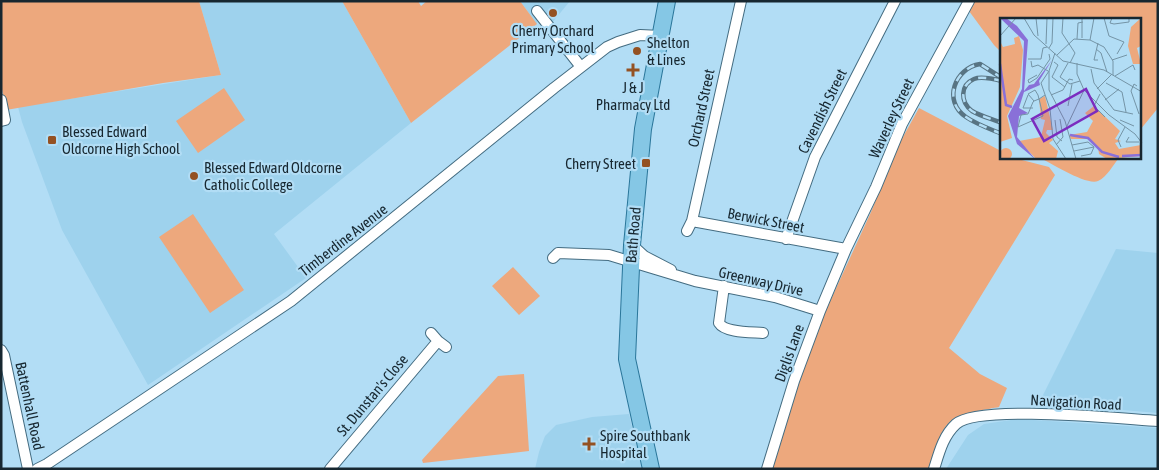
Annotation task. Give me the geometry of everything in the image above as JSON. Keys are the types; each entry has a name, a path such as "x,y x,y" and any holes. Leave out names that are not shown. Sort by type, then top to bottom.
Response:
{"main road":[{"name":"Bath Road","path":"651,469 626,359 631,253 643,129 667,1"}],"street":[{"name":"Orchard Street","path":"692,221 742,1"},
{"name":"Cavendish Street","path":"786,239 815,157 895,1"},
{"name":"Waverley Street","path":"846,250 876,187 902,124 969,1"},
{"path":"536,11 581,67"},
{"name":"Timberdine Avenue","path":"37,469 291,301 608,47 640,36 660,36"},
{"path":"1,100 5,120 1,121"},
{"path":"687,231 692,221"},
{"name":"Berwick Street","path":"692,221 846,250"},
{"name":"Diglis Lane","path":"767,469 794,381 820,311 846,250"},
{"path":"553,258 558,253 607,255 631,253"},
{"name":"Greenway Drive","path":"631,253 644,256 695,281"},
{"name":"Greenway Drive","path":"631,253 695,281 775,297 820,311"},
{"path":"724,286 719,323 721,327 763,333"},
{"name":"St. Dunstan's Close","path":"332,468 442,344 431,333"},
{"name":"Battenhall Road","path":"1,350 4,355 28,469"},
{"name":"Navigation Road","path":"935,466 944,439 957,423 974,416 1074,415 1158,421"}],"shaded area":[{"path":"1,1 199,1 221,75 6,110 1,84"},
{"name":"Blessed Edward Oldcorne Catholic College","path":"199,1 342,1 411,123 274,234 306,278 148,385 62,230 18,107 221,75"},
{"path":"342,1 418,1 421,6 427,1 520,1 537,24 411,123"},
{"name":"Cherry Orchard Primary School","path":"520,1 570,1 552,23 537,4 537,24"},
{"path":"973,1 1158,1 1158,108 1142,128 1142,18 1000,18 1000,51 969,11"},
{"path":"224,88 245,120 198,153 176,121"},
{"path":"919,108 1000,150 1000,159 1018,159 1049,167 1055,175 949,348 980,374 1007,388 999,407 963,415 953,419 948,424 938,442 929,469 772,469 799,383 822,319 871,212 898,146"},
{"path":"1042,159 1118,159 1110,171 1098,181 1093,182 1069,173"},
{"path":"193,214 244,290 210,313 159,237"},
{"path":"1116,249 1158,253 1158,413 1039,403"},
{"path":"513,267 540,296 519,315 492,286"},
{"path":"524,374 529,451 423,463 422,460 498,376"},
{"name":"Spire Southbank Hospital","path":"629,414 642,469 535,469 545,436 556,425 592,417"},
{"path":"1018,419 1158,428 1158,469 946,469 968,435 984,424"}],"railway":[{"path":"1000,77 980,64 971,67 958,78 953,94 955,103 966,117 1000,133"},
{"path":"1000,81 984,78 974,79 966,85 963,94 965,103 972,111 1000,122"}],"place":[{"name":"Cherry Orchard Primary School","path":"553,13"},
{"name":"Shelton & Lines","path":"637,51"},
{"name":"J & J Pharmacy Ltd","path":"633,70"},
{"name":"Blessed Edward Oldcorne High School","path":"52,140"},
{"name":"Cherry Street","path":"646,163"},
{"name":"Blessed Edward Oldcorne Catholic College","path":"194,176"},
{"name":"Spire Southbank Hospital","path":"589,444"}]}
